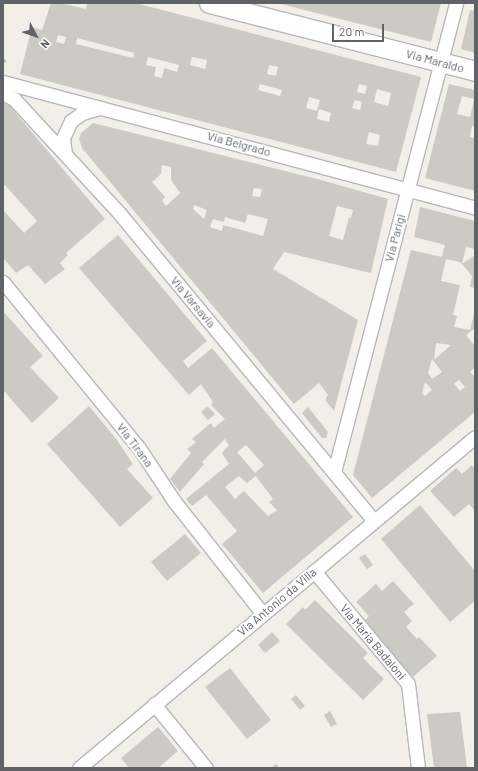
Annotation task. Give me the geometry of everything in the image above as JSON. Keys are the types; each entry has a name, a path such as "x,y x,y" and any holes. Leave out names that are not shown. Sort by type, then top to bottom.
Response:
{"street":[{"name":"Via Maraldo","path":"209,3 256,9 475,71"},
{"name":"Via Parigi","path":"334,472 456,3"},
{"name":"Via Belgrado","path":"3,82 475,208"},
{"name":"Via Varsavia","path":"3,93 14,98 120,214 374,521"},
{"path":"65,153 63,138 71,121 82,112 102,108"},
{"name":"Via Tirana","path":"3,282 139,448 174,501 262,613"},
{"name":"Via Antonio da Villa","path":"79,768 262,613 475,437"},
{"name":"Via Maria Badaloni","path":"314,571 408,684 418,768"},
{"path":"154,704 206,768"}],"building":[{"path":"51,3 60,3 86,9 87,3 135,3 421,77 396,172 20,74 32,27 42,30","holes":["58,35 66,37 64,44 56,42","77,38 134,53 133,58 76,44","148,57 179,65 177,72 164,68 162,78 154,76 156,67 146,65","192,57 207,60 205,69 190,65","269,65 278,67 276,76 267,74","260,84 282,90 280,96 258,90","359,84 367,86 365,94 357,92","377,89 391,93 388,106 374,102","309,97 320,100 317,111 306,108","355,100 362,102 360,110 352,108","319,109 331,113 329,122 317,119","369,132 380,135 378,146 366,144"]},
{"path":"277,3 441,3 431,42"},
{"path":"470,10 475,11 475,53 461,49"},
{"path":"449,84 475,90 475,126 472,126 470,137 475,138 475,191 425,178","holes":["462,96 474,99 470,117 457,114"]},
{"path":"3,98 105,219 66,253 68,255 60,263 65,269 45,284 28,265 16,273 3,258 3,210 24,233 37,221 5,185 3,186"},
{"path":"93,123 321,180 388,199 371,273 284,252 273,269 358,320 334,411 325,400 328,395 319,383 294,404 82,148 79,139 81,133","holes":["162,165 171,167 171,180 180,193 166,206 162,201 165,197 152,182 161,174","254,188 262,189 260,197 252,196","194,205 207,210 204,219 193,209","337,206 353,210 351,218 349,217 343,240 329,236","248,214 268,219 263,236 223,225 222,231 210,227 213,219 224,222 225,217 245,223"]},
{"path":"420,207 475,221 475,249 466,247 462,264 475,255 475,288 470,287 472,276 460,262 446,259 441,281 460,285 453,315 457,316 454,327 470,330 475,310 475,328 466,335 475,346 475,367 470,372 475,377 475,412 372,498 353,475 411,250 442,257 445,245 414,237","holes":["436,343 451,345 434,360","432,359 442,372 432,379 428,373","459,380 465,387 460,391 454,384","425,382 432,390 425,396 422,393"]},
{"path":"118,235 207,341 183,361 188,368 212,348 353,517 263,593 222,544 237,531 206,495 192,506 186,499 229,464 222,453 229,445 225,439 202,462 204,464 180,492 170,479 191,453 187,449 196,442 192,439 211,423 214,428 225,419 211,405 213,402 201,384 189,395 79,268","holes":["246,445 264,465 255,473 237,452","239,476 247,483 256,476 273,499 269,502 277,510 268,516 244,491 235,499 225,487"]},
{"path":"3,311 43,356 30,367 59,398 32,423 3,390"},
{"path":"89,406 117,440 133,464 127,469 153,498 120,527 47,444"},
{"path":"207,406 215,414 208,420 201,412"},
{"path":"308,407 328,432 326,438 322,438 302,413"},
{"path":"472,465 475,469 475,511 469,504 454,517 430,491 456,468 462,474"},
{"path":"420,505 475,571 475,601 450,622 381,539"},
{"path":"185,534 201,553 167,581 151,562"},
{"path":"365,554 373,565 367,569 359,558"},
{"path":"393,581 414,604 404,612 412,621 406,627 417,639 419,637 437,656 413,677 363,622 369,616 356,602 376,584 382,591"},
{"path":"315,600 368,653 363,658 384,679 363,700 286,624 303,607 305,610"},
{"path":"272,632 280,641 265,653 258,645"},
{"path":"230,668 271,720 247,739 205,687"},
{"path":"296,695 305,706 300,710 291,699"},
{"path":"330,711 337,724 331,727 324,715"},
{"path":"460,712 467,768 434,768 427,714"},
{"path":"158,727 178,751 158,768 129,768 121,758"},
{"path":"276,764 280,768 271,768"}]}
